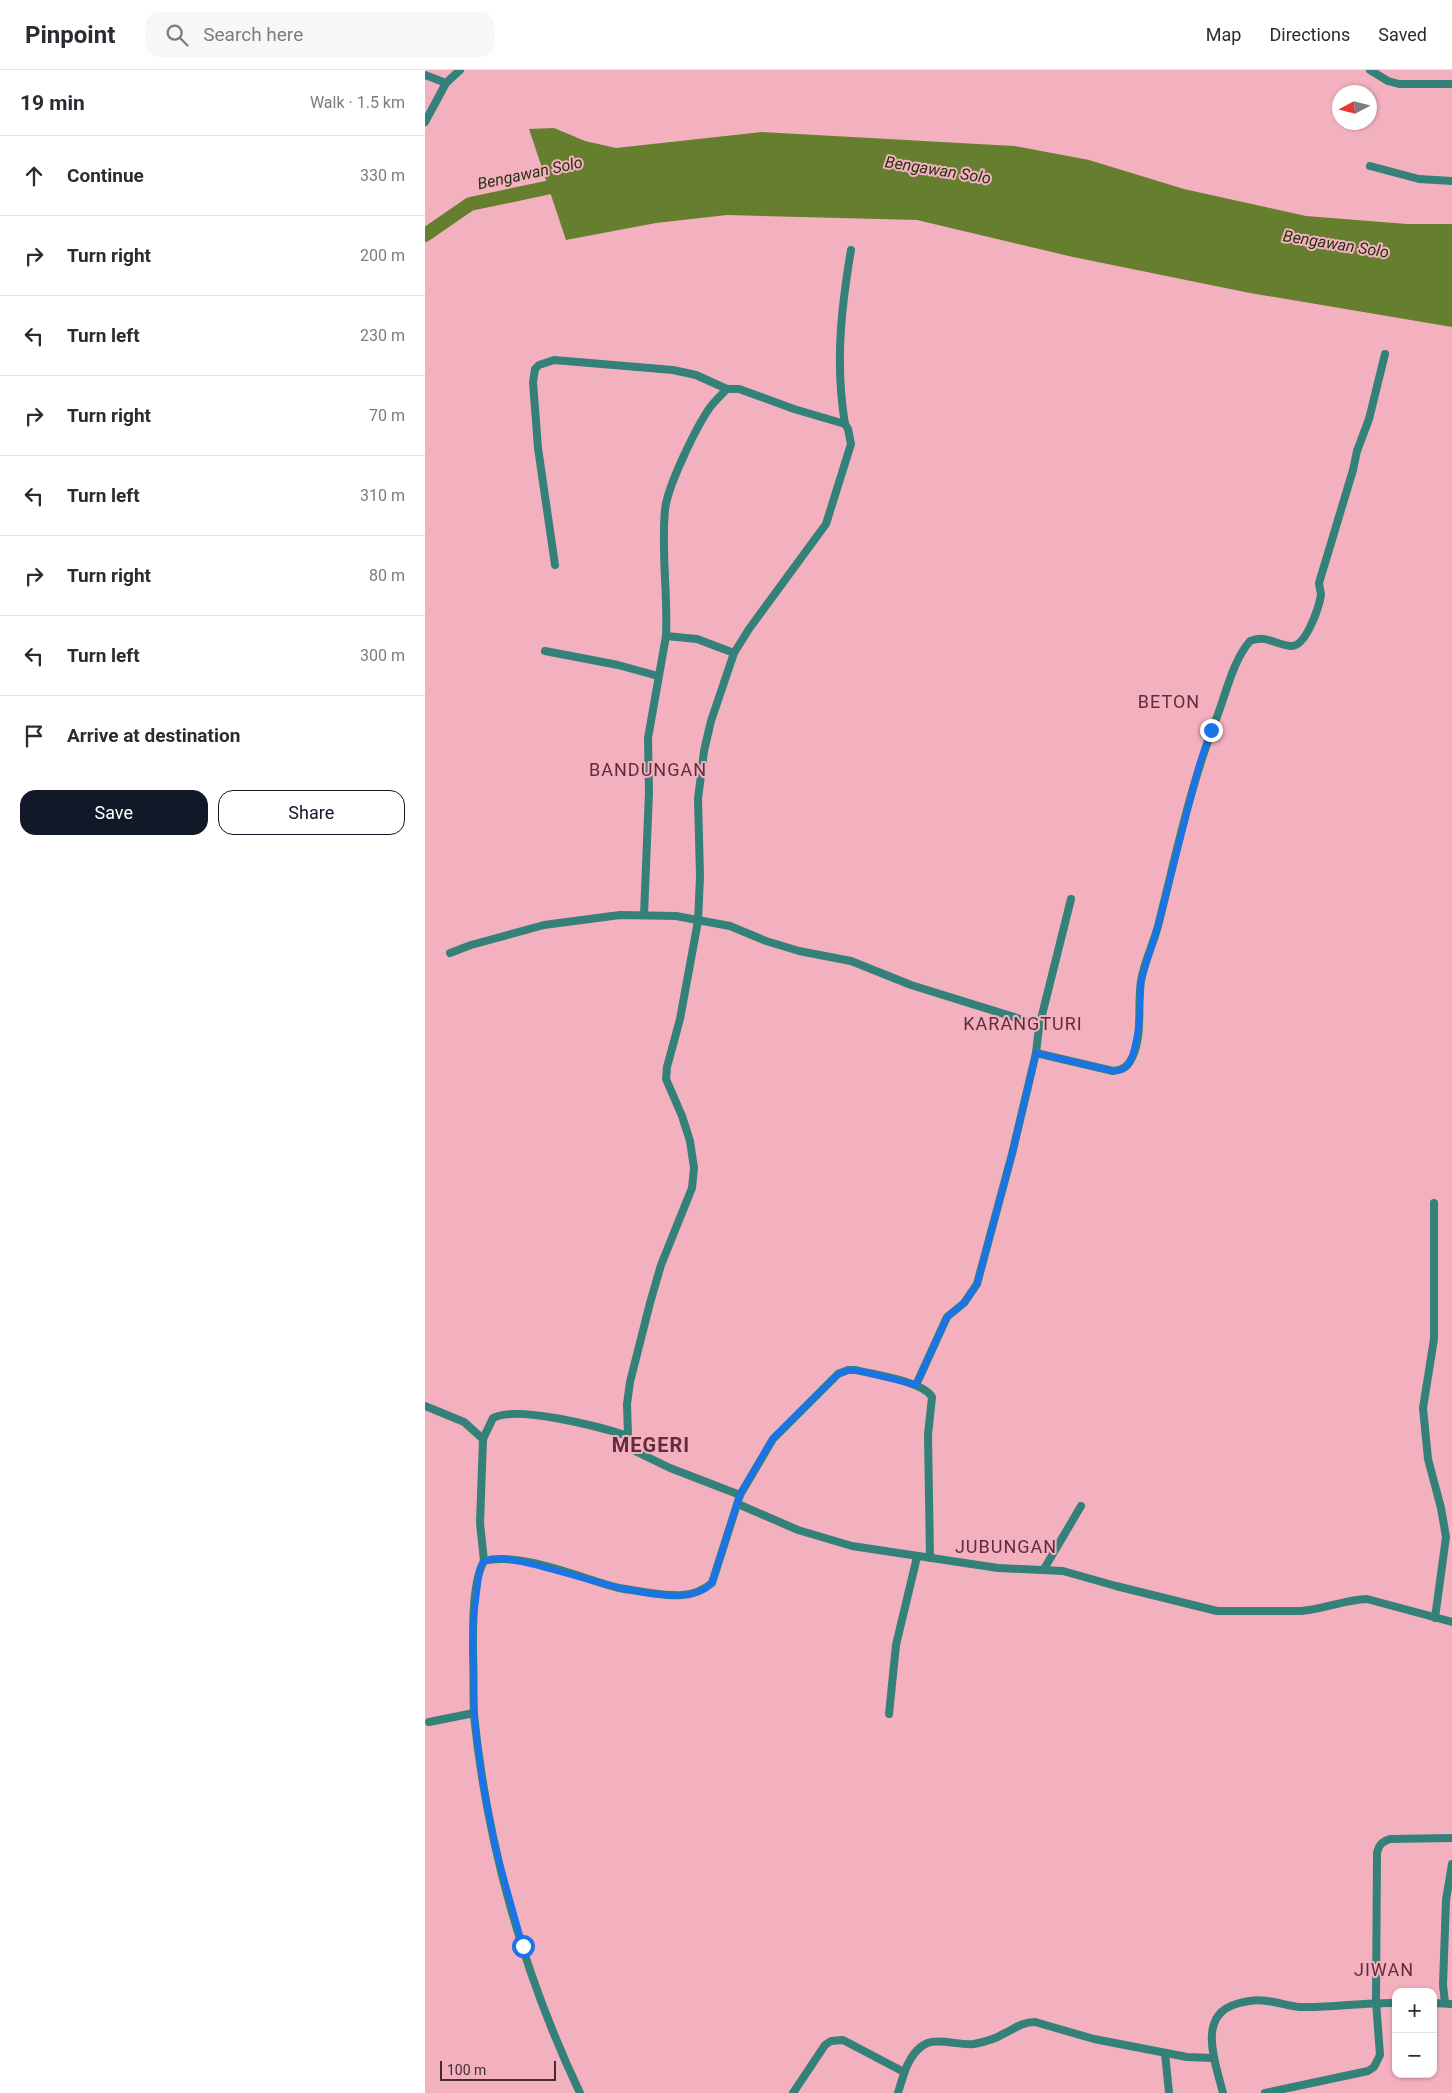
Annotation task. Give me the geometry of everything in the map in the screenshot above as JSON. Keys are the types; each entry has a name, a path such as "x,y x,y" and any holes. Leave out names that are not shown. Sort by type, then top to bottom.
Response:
{"street":[{"path":"425,122 446,84 460,70"},
{"path":"1370,70 1388,81 1399,84 1452,84"},
{"path":"425,75 446,84"},
{"path":"1370,166 1419,179 1452,180"},
{"path":"740,1494 670,1468 635,1451 629,1442 626,1422 629,1389 641,1336 661,1265 692,1188 695,1168 690,1141 682,1116 666,1079 667,1067 680,1019 698,921 700,877 698,800 704,752 711,721 734,653 749,629 826,524 851,444 845,424 839,382 839,341 851,250"},
{"path":"1036,1053 1113,1071 1122,1070 1129,1064 1139,1026 1141,981 1144,968 1158,926 1200,762 1211,730 1231,677 1248,643 1264,638 1290,646 1296,645 1301,642 1311,623 1321,593 1319,582 1357,451 1369,419 1385,354"},
{"path":"555,565 538,448 533,391 533,376 539,365 554,360 673,370 696,375 727,389 739,389 794,409 845,424"},
{"path":"644,915 649,792 648,738 666,636 667,604 664,537 667,496 693,438 711,406 727,389"},
{"path":"666,636 697,639 734,653"},
{"path":"545,650 618,665 658,676"},
{"path":"916,1385 947,1317 964,1303 977,1284 1010,1163 1036,1053 1039,1027 1071,898"},
{"path":"450,952 471,944 545,925 620,916 676,916 730,926 766,941 799,951 851,961 911,985 1029,1022 1039,1027"},
{"path":"1434,1203 1434,1339 1423,1408 1428,1459 1441,1508 1446,1537 1435,1618"},
{"path":"484,1561 508,1559 543,1566 621,1588 672,1596 688,1595 703,1590 712,1583 740,1494 773,1438 838,1374 848,1370 856,1370 916,1385 929,1393 933,1402 928,1434 931,1558"},
{"path":"425,1406 464,1422 483,1439"},
{"path":"580,2093 560,2050 538,1992 507,1892 496,1850 483,1785 474,1713 473,1624 479,1576 484,1561 480,1522 483,1439 493,1418 503,1414 575,1421 628,1436"},
{"path":"737,1504 798,1530 852,1546 997,1568 1063,1571 1217,1611 1315,1610 1340,1602 1367,1599 1452,1622"},
{"path":"1044,1569 1081,1506"},
{"path":"889,1714 896,1645 917,1557"},
{"path":"429,1722 474,1713"},
{"path":"1265,2093 1368,2071 1374,2067 1380,2055 1376,2002 1378,1846 1390,1839 1452,1838"},
{"path":"1448,2004 1443,1985 1446,1900 1452,1864"},
{"path":"1223,2093 1213,2058 1212,2045 1214,2020 1220,2011 1228,2006 1253,2000 1267,2000 1281,2005 1304,2007 1376,2002 1392,2003"},
{"path":"898,2093 904,2072 913,2055 920,2047 929,2042 959,2045 975,2044 1003,2035 1027,2022 1035,2022 1077,2036 1199,2059 1213,2058"},
{"path":"793,2093 825,2045 831,2041 843,2040 904,2072"},
{"path":"1165,2053 1169,2093"}],"water":[{"path":"554,128 585,141 616,148 762,132 1014,146 1089,160 1184,189 1306,216 1407,224 1452,224 1452,327 1250,293 1073,257 917,220 727,215 656,223 566,240 529,129"}],"waterway":[{"name":"Bengawan Solo","path":"425,235 470,204 565,184"}],"district":[{"name":"BETON","path":"1169,701"},
{"name":"BANDUNGAN","path":"648,769"},
{"name":"KARANGTURI","path":"1023,1023"},
{"name":"MEGERI","path":"651,1445"},
{"name":"JUBUNGAN","path":"1006,1546"},
{"name":"JIWAN","path":"1384,1969"}],"route":[{"path":"523,1946 496,1850 483,1785 474,1713 473,1624 480,1568 484,1561 501,1558 543,1566 621,1588 672,1596 688,1595 703,1590 712,1583 740,1494 773,1438 838,1374 848,1370 856,1370 916,1385 947,1317 964,1303 977,1284 1012,1154 1036,1053 1060,1057 1071,1062 1113,1071 1122,1070 1129,1064 1139,1026 1141,981 1144,968 1158,926 1159,915 1171,877 1200,762 1211,730"}]}
